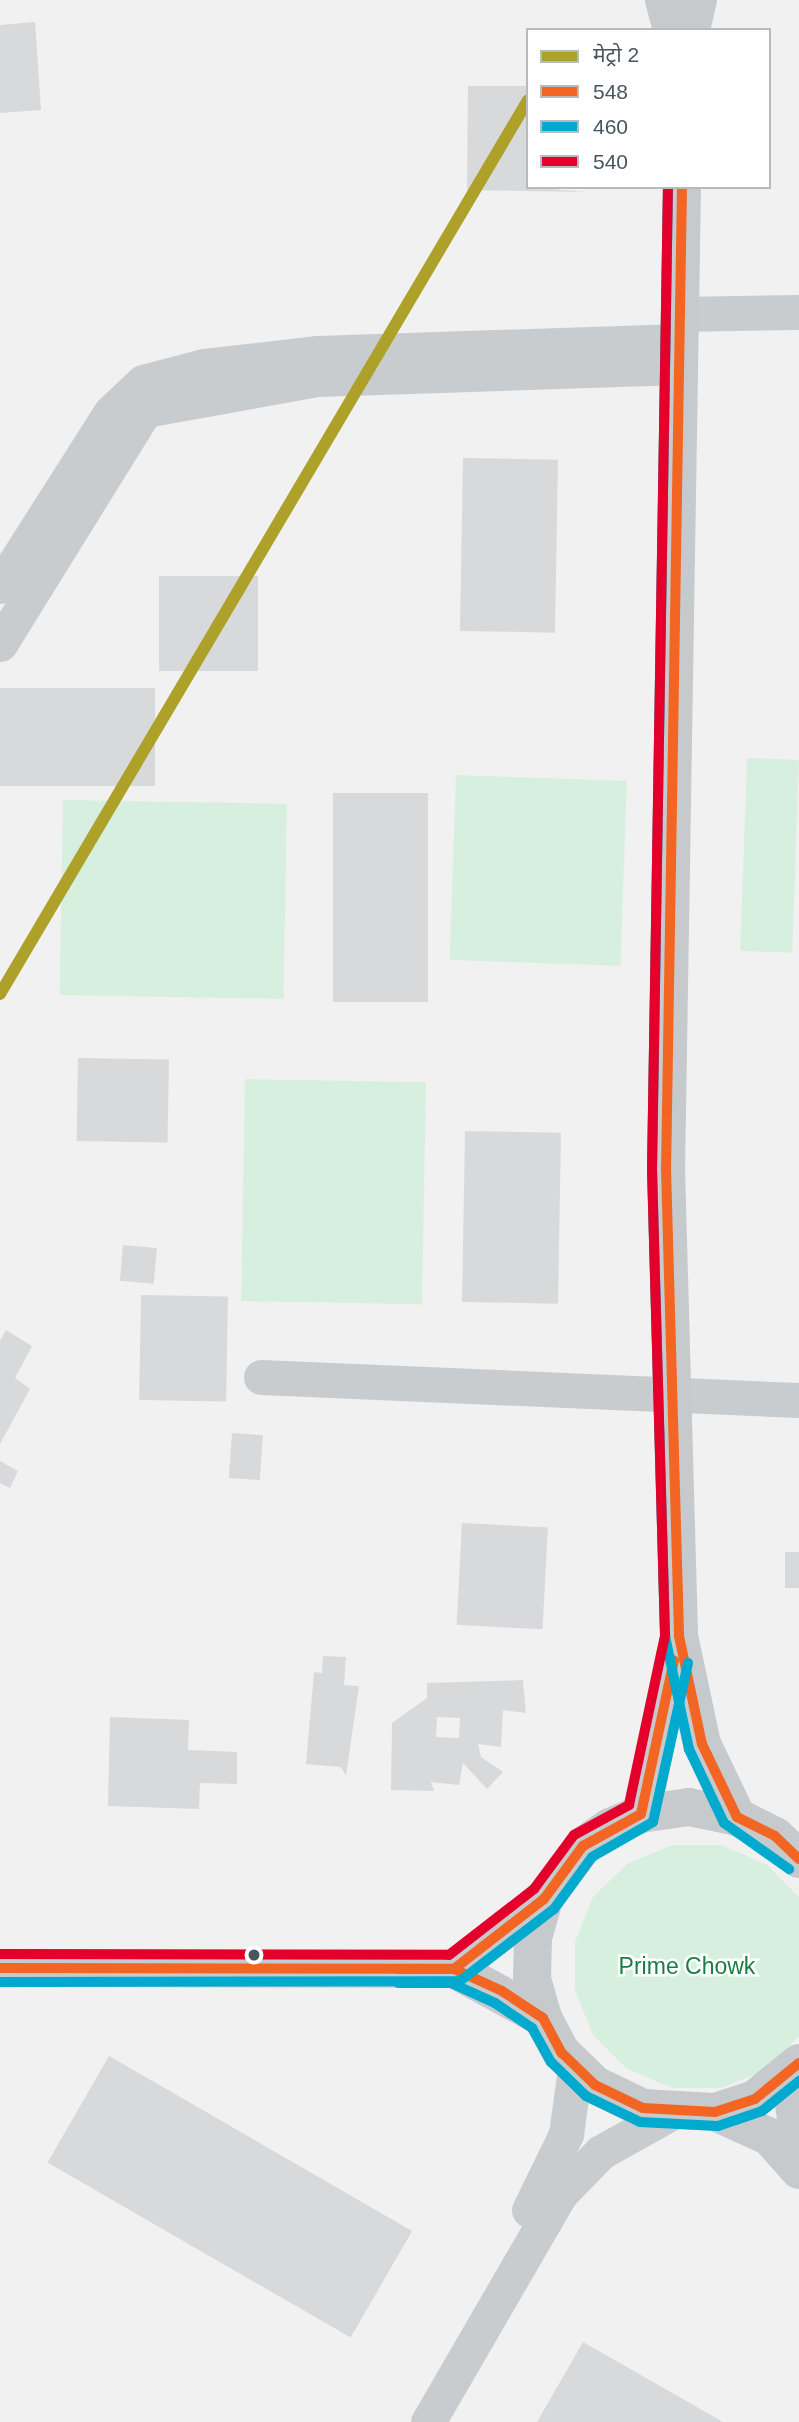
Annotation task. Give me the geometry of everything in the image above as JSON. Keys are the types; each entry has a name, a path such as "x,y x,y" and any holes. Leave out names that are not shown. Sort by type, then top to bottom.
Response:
{"main road":[{"path":"664,0 671,28"},
{"path":"691,28 698,0"},
{"path":"682,189 666,1168 679,1636 702,1744 737,1817"},
{"path":"641,1814 679,1636"},
{"path":"454,1969 544,1899 583,1846 641,1814 689,1807 737,1817 775,1836 799,1859"},
{"path":"544,1899 532,1965 543,2018 575,2068 618,2099 669,2114 715,2112 755,2099 794,2069"},
{"path":"0,1968 454,1969 543,2018"},
{"path":"794,2069 799,2136"},
{"path":"715,2112 770,2137 799,2170"}],"street":[{"path":"0,644 145,410 318,379 679,341 799,312"},
{"path":"0,586 111,412 143,382 204,366 317,353 679,341"},
{"path":"0,532 35,533"},
{"path":"261,1377 674,1399 799,1399"},
{"path":"405,2422 542,2187 566,2134 575,2068"},
{"path":"428,2422 561,2193 601,2152 669,2114"}],"green space":[{"path":"747,758 799,760 792,953 740,951"},
{"path":"456,775 627,781 620,966 450,960"},
{"path":"63,800 287,804 284,999 60,995"},
{"path":"245,1079 426,1082 422,1304 241,1301"},
{"name":"Prime Chowk","path":"673,1845 721,1845 766,1864 799,1897 799,2036 766,2070 721,2088 672,2088 627,2069 593,2035 575,1990 575,1942 593,1897 628,1863"}],"building":[{"path":"35,22 41,110 0,113 0,25"},
{"path":"468,86 526,86 526,189 586,192 467,190"},
{"path":"463,458 558,460 555,633 460,631"},
{"path":"159,576 258,576 258,671 159,671"},
{"path":"0,688 155,688 155,786 0,786"},
{"path":"333,793 428,793 428,1002 333,1002"},
{"path":"78,1058 169,1060 168,1143 77,1141"},
{"path":"465,1131 561,1133 558,1304 462,1302"},
{"path":"123,1245 157,1248 154,1284 120,1281"},
{"path":"141,1295 228,1297 226,1402 139,1400"},
{"path":"6,1330 32,1346 15,1378 30,1389 0,1444 0,1341"},
{"path":"232,1433 263,1435 260,1480 229,1478"},
{"path":"0,1461 18,1471 10,1488 0,1483"},
{"path":"462,1523 548,1528 543,1629 457,1625"},
{"path":"785,1552 799,1552 799,1588 785,1588"},
{"path":"323,1656 346,1657 344,1685 359,1686 346,1776 341,1767 306,1764 314,1672 322,1673"},
{"path":"523,1680 526,1713 503,1710 501,1747 478,1744 481,1757 503,1772 487,1789 463,1763 459,1785 431,1782 434,1791 391,1790 392,1723 427,1698 427,1683","holes":["437,1717 460,1718 459,1738 436,1737"]},
{"path":"110,1717 189,1720 188,1750 237,1752 237,1784 200,1783 199,1809 108,1806"},
{"path":"109,2056 412,2231 351,2338 47,2163"},
{"path":"583,2342 723,2422 537,2422"}],"metro line":[{"name":"2","path":"0,994 526,103"}],"transit line":[{"name":"460","path":"668,189 652,1168 665,1636 689,1749 724,1823 789,1869"},
{"name":"540","path":"0,1954 449,1955 534,1889 574,1835 629,1805 665,1635 652,1168 668,189"},
{"name":"548","path":"682,189 666,1168 679,1636 702,1744 737,1817 775,1836 799,1859"},
{"name":"548","path":"0,1968 454,1969 544,1899 583,1846 641,1814 674,1660"},
{"name":"460","path":"0,1982 460,1981 554,1909 592,1857 653,1822 688,1663"},
{"name":"548","path":"398,1969 454,1969 502,1991 543,2018 562,2053 595,2085 643,2108 715,2112 755,2099 799,2063"},
{"name":"460","path":"398,1983 451,1983 495,2003 532,2028 551,2062 586,2096 640,2122 718,2126 762,2111 799,2081"}]}
